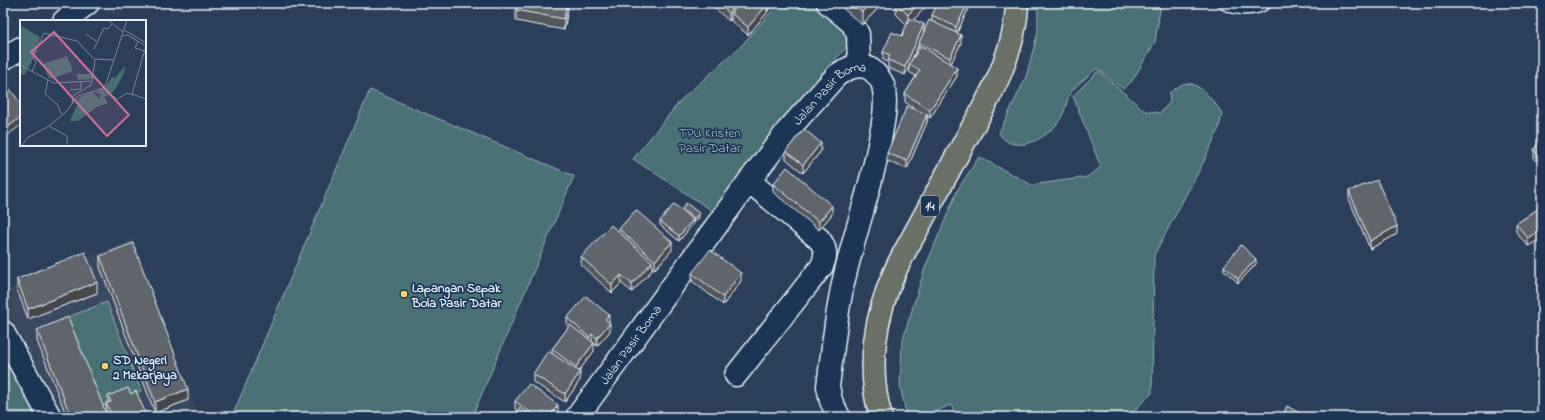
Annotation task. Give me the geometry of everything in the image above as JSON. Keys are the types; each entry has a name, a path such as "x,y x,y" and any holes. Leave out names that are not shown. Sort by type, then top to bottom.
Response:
{"highway":[{"name":"14","path":"881,417 873,376 874,343 882,306 896,269 988,101 1011,46 1017,3"}],"street":[{"path":"65,20 88,3"},
{"path":"828,3 852,23 858,34 859,66"},
{"path":"3,59 20,49"},
{"name":"Jalan Pasir Boma","path":"577,417 749,180 788,130 837,75 846,68 859,66 869,67 878,75 883,85 885,101 884,120 878,154 841,291 828,386 831,402 839,417"},
{"path":"736,375 822,266 826,252 824,245 819,239 749,180"},
{"path":"3,332 50,417"}],"lane":[{"path":"1224,3 1229,6 1254,9 1265,3"}],"shaded area":[{"name":"SD Negeri 2 Mekarjaya","path":"132,240 199,417 55,417 3,316 3,292"}],"green space":[{"name":"TPU Kristen Pasir Datar","path":"779,3 817,3 848,29 848,45 781,124 713,211 633,159 681,100 741,46"},
{"path":"1038,3 1161,3 1155,42 1132,81 1123,89 1097,68 1072,91 1068,97 1061,117 1050,131 1027,143 1011,143 1004,140 999,133 1026,77 1038,32"},
{"path":"1098,71 1145,111 1160,113 1170,102 1169,93 1183,84 1189,83 1200,88 1206,93 1222,113 1219,128 1203,163 1154,255 1152,393 1128,417 956,417 951,405 921,417 907,417 900,386 902,342 925,268 958,189 979,157 1032,185 1087,177 1101,167 1073,96"},
{"name":"Lapangan Sepak Bola Pasir Datar","path":"370,90 574,176 472,417 246,417 234,412"},
{"path":"107,302 141,391 102,406 68,317"},
{"path":"3,352 36,417 3,417"}],"building":[{"path":"517,3 567,3 564,19 516,10"},
{"path":"718,3 737,3 729,13"},
{"path":"740,3 764,3 767,5 748,27 731,13"},
{"path":"764,3 772,3 768,7"},
{"path":"852,3 870,3 862,12"},
{"path":"896,3 919,3 908,15"},
{"path":"938,3 968,3 956,27 932,15"},
{"path":"909,18 924,24 905,67 888,60 890,55 883,52 892,32 902,36"},
{"path":"929,20 961,35 950,58 919,43"},
{"path":"921,46 957,68 930,110 905,94 920,70 909,64"},
{"path":"7,85 20,103 20,118 4,130 3,128 3,88"},
{"path":"907,106 927,114 907,161 887,153"},
{"path":"804,129 821,143 803,165 786,151"},
{"path":"1542,136 1542,160 1534,150"},
{"path":"787,167 832,206 819,222 773,184"},
{"path":"1377,180 1397,226 1370,241 1349,191"},
{"path":"686,203 699,213 694,219 682,209"},
{"path":"674,204 693,220 679,236 660,221"},
{"path":"1542,206 1542,230 1528,238 1516,224"},
{"path":"636,210 672,242 655,261 619,229"},
{"path":"611,225 652,262 632,284 621,275 612,285 581,257"},
{"path":"133,243 188,389 155,402 100,256"},
{"path":"1241,245 1256,259 1238,279 1224,266"},
{"path":"710,250 741,273 723,297 692,273"},
{"path":"85,252 97,282 28,309 17,279"},
{"path":"586,296 609,315 605,319 610,323 597,338 592,334 589,337 567,318"},
{"path":"68,317 107,416 105,417 71,417 37,330"},
{"path":"570,325 594,343 576,367 552,349"},
{"path":"548,351 580,372 565,394 533,374"},
{"path":"529,384 558,405 549,417 537,417 515,401"},
{"path":"128,388 131,394 136,391 147,417 112,417 106,403 111,402 108,396"},
{"path":"1287,406 1306,417 1282,417"},
{"path":"520,408 533,417 514,417"}],"place":[{"name":"Lapangan Sepak Bola Pasir Datar","path":"404,294"},
{"name":"SD Negeri 2 Mekarjaya","path":"105,366"}]}
